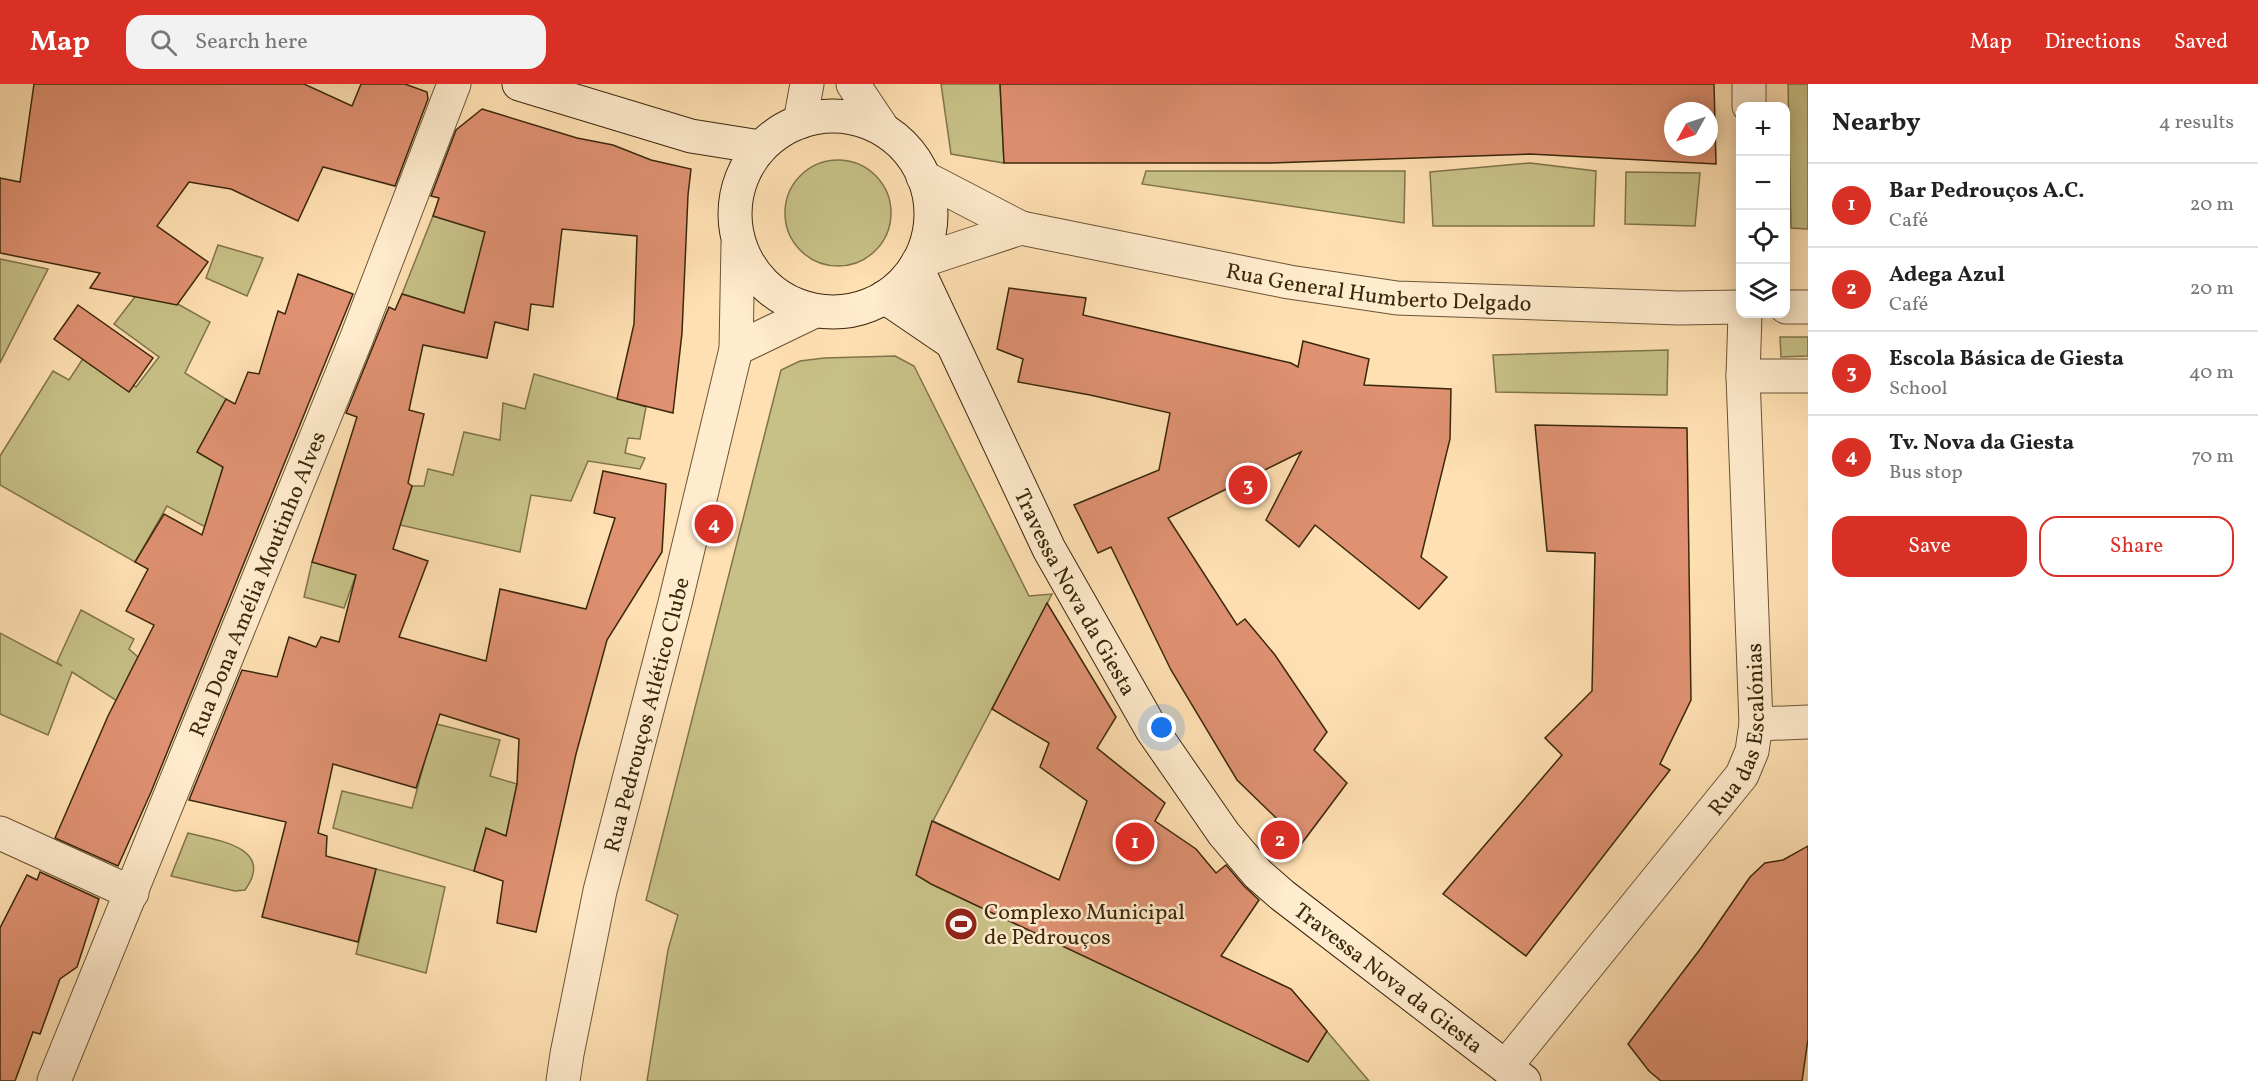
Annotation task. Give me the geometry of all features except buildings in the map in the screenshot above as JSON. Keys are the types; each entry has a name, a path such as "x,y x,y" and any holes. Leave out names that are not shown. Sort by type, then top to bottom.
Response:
{"street":[{"name":"Rua Dona Amélia Moutinho Alves","path":"54,1081 357,337 454,84"},
{"path":"519,84 691,136 760,147"},
{"path":"800,122 807,84"},
{"path":"853,84 884,129 909,152 923,177 931,215 927,240 917,264 904,282 885,297 863,307 839,312 815,311 792,303 771,291 754,273 738,243 734,209 741,176 760,147 786,126 818,116 852,117 884,129"},
{"path":"1749,84 1749,102"},
{"path":"691,136 741,176"},
{"name":"Rua General Humberto Delgado","path":"923,177 1021,228 1289,282 1396,298 1679,308 1736,307"},
{"name":"Rua General Humberto Delgado","path":"917,264 1021,228"},
{"name":"Rua Pedrouços Atlético Clube","path":"563,1081 600,891 675,603 736,349 738,243"},
{"name":"Travessa Nova da Giesta","path":"917,264 1049,549 1152,730 1224,834 1258,874 1282,895 1515,1074"},
{"path":"885,297 952,343"},
{"path":"1790,307 1808,307"},
{"path":"736,349 815,311"},
{"name":"Rua das Escalónias","path":"1515,1074 1742,775 1752,751 1756,724 1743,376 1745,318"},
{"path":"1743,376 1808,376"},
{"path":"1756,724 1808,722"},
{"path":"0,833 132,893"}],"shaded area":[{"path":"941,84 1000,84 1004,163 951,154"},
{"path":"1788,84 1808,84 1808,229 1791,228"},
{"path":"838,160 858,164 876,175 887,193 891,213 887,233 876,251 858,262 838,266 818,262 800,251 789,233 785,213 789,193 800,175 818,164"},
{"path":"1530,163 1596,171 1594,226 1433,226 1430,172"},
{"path":"1146,171 1405,171 1404,223 1142,184"},
{"path":"1626,172 1700,173 1695,226 1625,224"},
{"path":"433,216 482,231 509,230 474,273 464,313 402,294"},
{"path":"218,245 263,258 247,296 206,278"},
{"path":"0,259 48,269 0,363"},
{"path":"144,285 210,322 185,373 226,399 197,452 223,467 207,528 167,506 135,562 0,485 0,456 53,371 69,380 86,354 136,387 159,357 114,324"},
{"path":"1780,337 1808,337 1808,356 1781,357"},
{"path":"1668,350 1667,395 1496,392 1493,355"},
{"path":"895,356 914,366 1029,596 1052,594 933,821 1291,989 1369,1081 647,1081 668,950 678,915 646,900 781,370 800,361 824,358"},
{"path":"534,374 646,407 640,439 628,438 625,453 645,458 640,469 588,461 571,501 531,495 520,552 400,525 412,486 424,486 428,469 453,475 464,432 500,440 503,403 525,409"},
{"path":"312,562 356,575 344,608 304,597"},
{"path":"81,610 134,639 129,649 139,658 117,701 72,672 48,735 0,714 0,633 62,666 57,662"},
{"path":"417,719 500,740 490,776 517,784 506,836 486,828 474,871 333,828 342,791 412,808 424,764"},
{"path":"188,833 227,843 248,855 253,864 253,875 245,890 235,891 171,876"},
{"path":"376,869 445,887 426,973 356,954"}],"place":[{"name":"Escola Básica de Giesta","path":"1248,485"},
{"name":"Tv. Nova da Giesta","path":"714,524"},
{"name":"Adega Azul","path":"1280,840"},
{"name":"Bar Pedrouços A.C.","path":"1135,842"},
{"name":"Complexo Municipal de Pedrouços","path":"961,924"}]}
